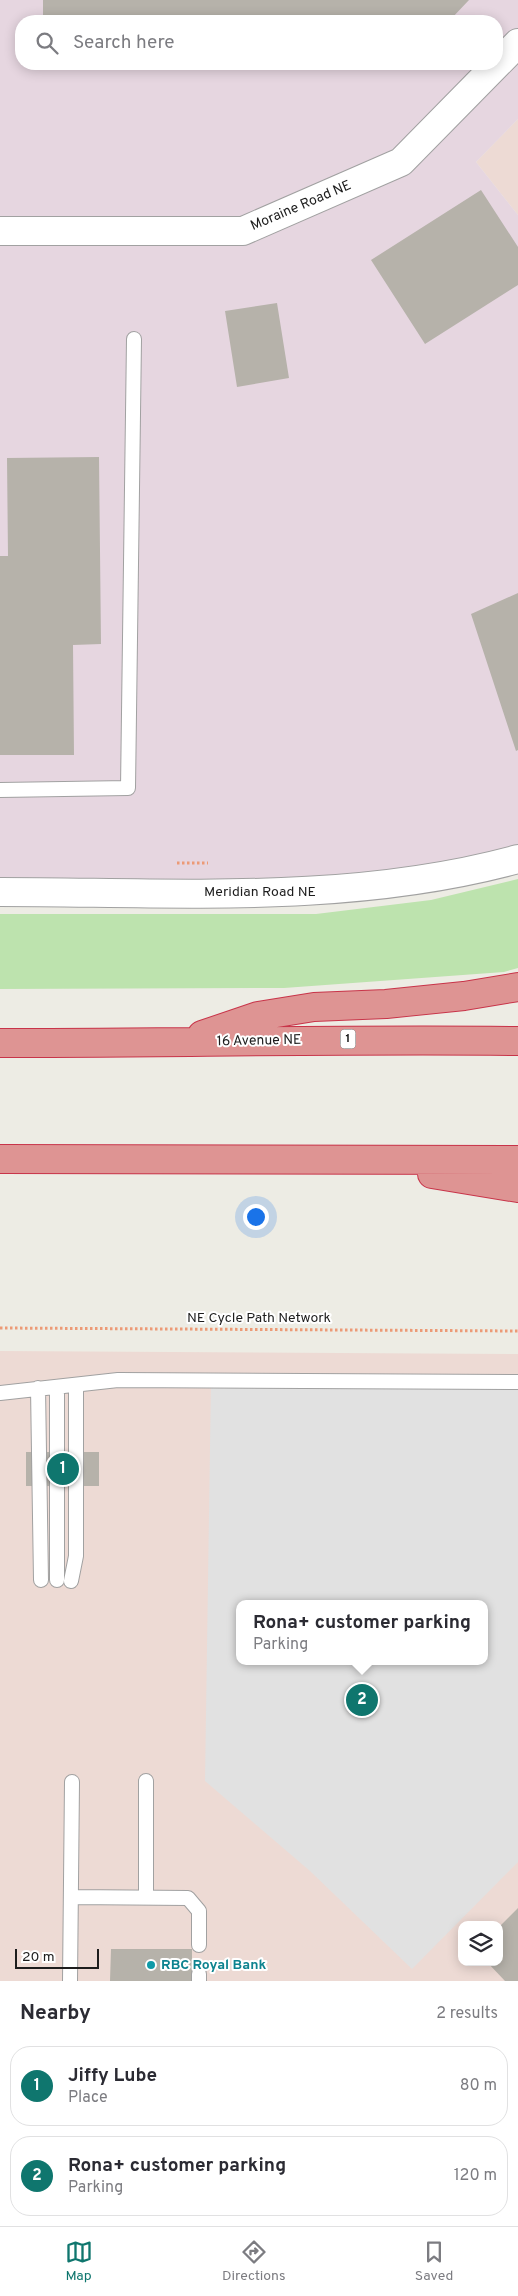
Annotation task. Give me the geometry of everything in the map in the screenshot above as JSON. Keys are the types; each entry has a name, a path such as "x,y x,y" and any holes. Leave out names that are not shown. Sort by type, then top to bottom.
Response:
{"highway":[{"path":"177,1043 258,1016 314,1007 386,1004 464,996 518,987"},
{"name":"16 Avenue NE","path":"0,1043 177,1043 339,1039 518,1041"},
{"path":"0,1160 518,1160"},
{"path":"214,1160 410,1172 518,1188"}],"street":[{"name":"Moraine Road NE","path":"503,58 518,43"},
{"name":"Moraine Road NE","path":"0,231 242,231 401,162 491,70"},
{"name":"Meridian Road NE","path":"0,892 316,892 400,883 518,859"}],"lane":[{"path":"0,790 128,788 134,339"},
{"path":"0,1393 118,1380 518,1382"},
{"path":"57,1387 64,1581 76,1556 76,1385"},
{"path":"38,1388 41,1580"},
{"path":"146,1781 146,1897"},
{"path":"70,1981 72,1782"},
{"path":"71,1897 188,1898 199,1911 199,1946"}],"path":[{"path":"174,863 213,863"},
{"name":"NE Cycle Path Network","path":"0,1328 518,1331"}],"shaded area":[{"path":"0,0 518,0 518,119 476,162 518,215 518,859 400,883 0,891"},
{"path":"518,119 518,215 476,162"},
{"path":"0,1351 518,1354 518,1981 0,1981"},
{"path":"211,1381 518,1382 518,1862 412,1969 310,1871 205,1781"}],"green space":[{"path":"518,879 518,968 504,972 284,988 0,989 0,914 316,914 431,900"}],"building":[{"path":"43,0 469,0 455,15 43,15"},
{"path":"481,190 518,247 518,285 425,344 371,260"},
{"path":"277,303 289,378 237,387 225,311"},
{"path":"99,457 101,644 73,645 74,755 0,755 0,556 8,556 7,458"},
{"path":"518,593 518,750 516,751 471,614"},
{"path":"26,1452 99,1452 99,1486 26,1486"},
{"path":"518,1908 518,1981 505,1981 491,1966 503,1966 503,1923"},
{"name":"RBC Royal Bank","path":"111,1949 192,1949 192,1981 110,1981"}],"place":[{"name":"Jiffy Lube","path":"63,1469"},
{"name":"Rona+ customer parking","path":"362,1700"},
{"name":"RBC Royal Bank","path":"151,1965"}]}
